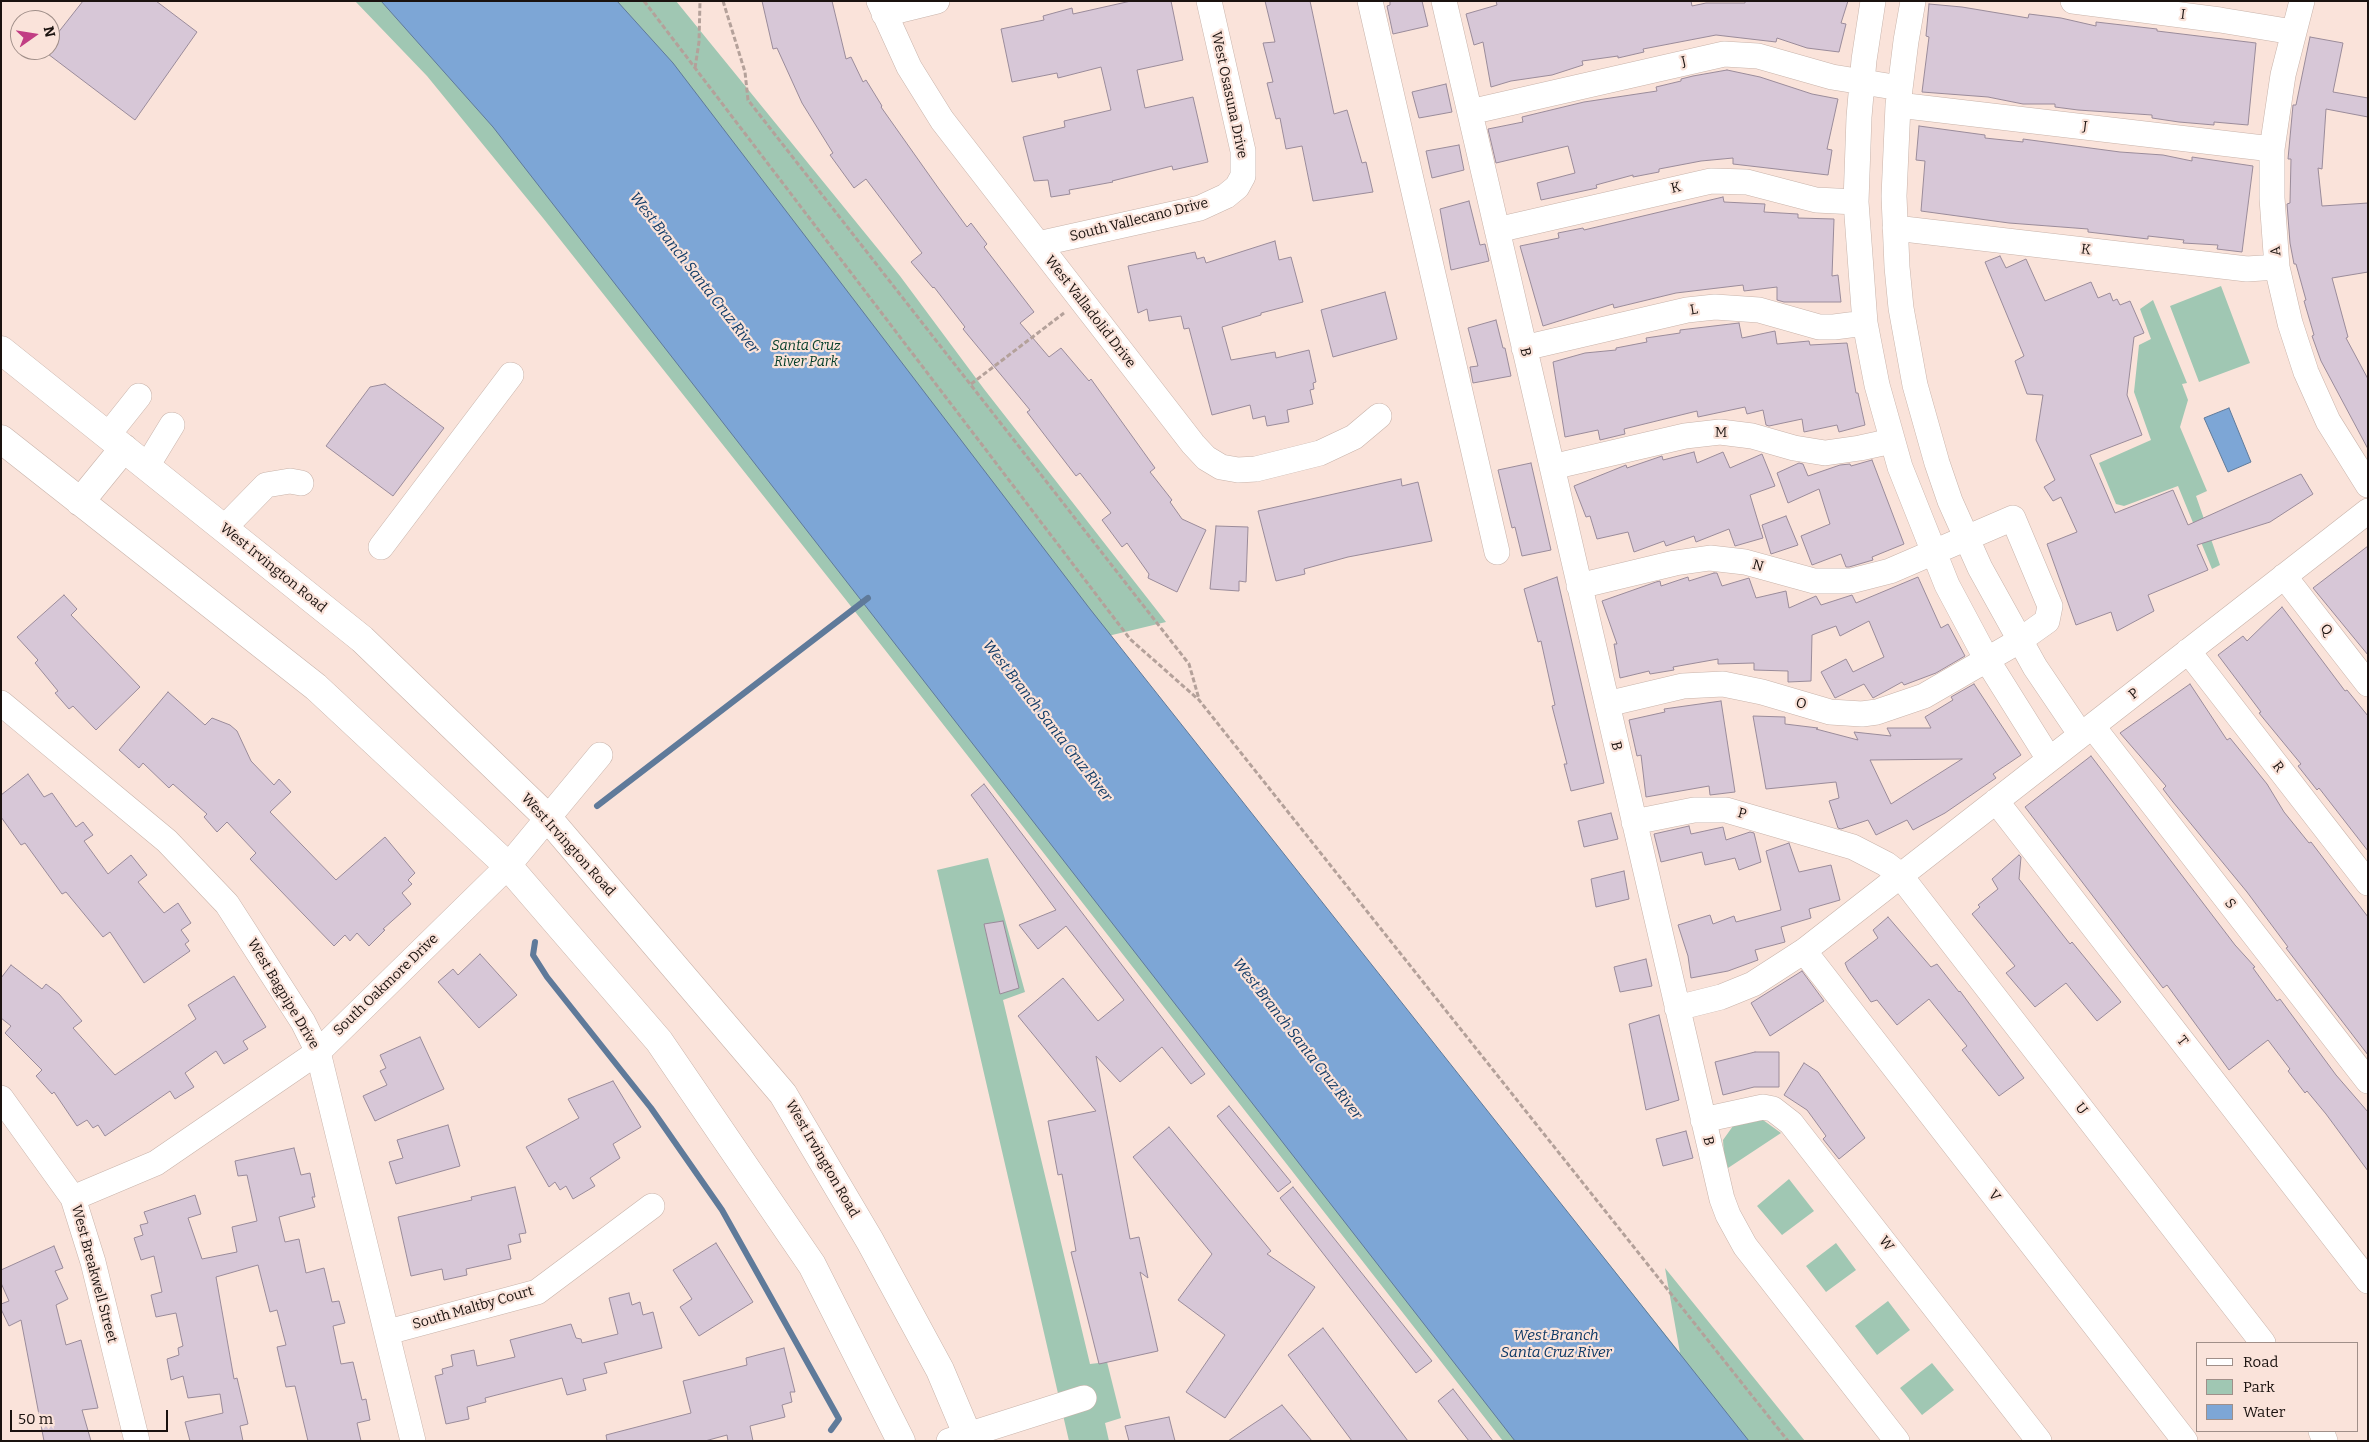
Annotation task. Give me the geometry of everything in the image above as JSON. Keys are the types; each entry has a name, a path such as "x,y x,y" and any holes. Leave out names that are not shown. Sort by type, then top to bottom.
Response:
{"main road":[{"name":"West Irvington Road","path":"1,350 362,639 547,817 783,1094 870,1241 940,1370 962,1439"},
{"path":"1,439 316,687 508,866 665,1049 812,1265 901,1441"},
{"path":"80,502 116,442"}],"street":[{"path":"882,8 937,1"},
{"name":"West Osasuna Drive","path":"1209,1 1243,151 1246,187"},
{"path":"1370,1 1497,552"},
{"name":"B","path":"1444,1 1722,1199 1736,1231 1751,1253 1897,1441"},
{"path":"1873,1 1862,83 1856,150 1856,209 1865,323 1877,385 1892,441 1933,553 1961,613 1987,660 2049,759"},
{"name":"S","path":"1913,1 1899,96 1895,222 1901,308 1916,385 1937,463 1966,538 1993,595 2019,641 2087,731 2368,1081"},
{"name":"I","path":"2073,1 2220,20 2293,32"},
{"name":"A","path":"2302,1 2278,100 2272,149 2272,198 2277,267 2290,323 2306,372 2328,421 2368,485"},
{"name":"West Valladolid Drive","path":"882,8 909,67 942,120 1080,300 1219,475 1320,453 1354,437 1379,416"},
{"name":"J","path":"1470,112 1724,54 1758,56 1813,72 1862,83 1899,96 2272,149"},
{"name":"K","path":"1497,230 1711,181 1747,182 1856,209 1895,222 2247,269 2277,267"},
{"name":"South Vallecano Drive","path":"1038,244 1200,208 1246,187"},
{"name":"L","path":"1524,348 1687,310 1715,307 1759,310 1819,327 1865,323"},
{"path":"381,547 511,375"},
{"path":"116,442 139,396"},
{"path":"147,466 172,425"},
{"name":"M","path":"1552,467 1685,436 1720,432 1752,436 1794,448 1825,453 1892,441"},
{"path":"224,528 266,485 290,481 301,483"},
{"name":"P","path":"1677,1008 1721,997 1753,984 1804,951 1899,874 2087,731 2368,511"},
{"name":"N","path":"1579,586 1675,563 1710,558 1745,562 1814,581 1851,581 1890,571 2013,518"},
{"name":"O","path":"1607,704 1683,686 1724,684 1742,687 1830,712 1846,714 1877,712 1924,696 2019,641 2047,621 2050,606 2013,518"},
{"name":"Q","path":"2284,576 2368,684"},
{"name":"R","path":"2188,651 2368,883"},
{"name":"West Bagpipe Drive","path":"1,703 167,841 227,904 282,989 318,1052 388,1332 413,1441"},
{"name":"South Oakmore Drive","path":"73,1198 156,1163 318,1052 508,866 600,755"},
{"name":"T","path":"1996,801 2368,1280"},
{"name":"P","path":"1634,822 1694,810 1726,810 1853,847 1878,859 1899,874"},
{"name":"U","path":"1899,874 2262,1342"},
{"name":"V","path":"1804,951 2185,1441"},
{"name":"West Breakwell Street","path":"1,1098 73,1198 93,1262 137,1441"},
{"name":"W","path":"1703,1120 1763,1107 1773,1109 1792,1123 2039,1441"},
{"name":"South Maltby Court","path":"388,1332 537,1292 652,1206"},
{"path":"962,1439 1084,1398"}],"path":[{"path":"644,1 1130,639 1199,700 1788,1441"},
{"path":"695,69 699,42 700,1"},
{"path":"723,1 745,72 748,100 1189,664 1199,700"},
{"path":"971,384 1080,300"}],"green space":[{"name":"West Branch Santa Cruz River","path":"355,1 676,1 900,276 984,389 1166,622 1108,636 1680,1353 1665,1268 1805,1441 1503,1441 846,600 543,218 427,76"},
{"path":"2221,286 2250,363 2199,382 2170,306"},
{"path":"2153,300 2187,383 2182,384 2188,400 2180,427 2207,491 2196,496 2220,565 2212,569 2178,486 2124,506 2116,504 2099,463 2151,440 2134,392 2139,345 2151,339 2140,309"},
{"path":"988,858 1025,992 1003,1000 1090,1364 1107,1362 1121,1418 1105,1423 1109,1441 1069,1441 937,870"},
{"path":"1763,1120 1781,1133 1725,1170 1723,1140 1733,1126"},
{"path":"1789,1179 1814,1211 1782,1235 1757,1206"},
{"path":"1836,1243 1856,1270 1826,1292 1806,1266"},
{"path":"1888,1301 1910,1330 1877,1355 1855,1326"},
{"path":"1932,1363 1954,1390 1922,1415 1900,1388"}],"water":[{"name":"West Branch Santa Cruz River","path":"381,1 617,1 673,63 1090,609 1749,1441 1515,1441 493,127"},
{"path":"2229,408 2251,462 2228,472 2204,418"}],"building":[{"path":"83,1 156,1 197,32 135,120 56,60 60,60 60,30"},
{"path":"762,1 832,1 846,59 851,57 863,82 866,80 881,107 939,189 967,227 971,223 987,244 984,247 1034,312 1020,323 1049,357 1061,348 1089,381 1091,379 1155,468 1150,472 1172,500 1170,502 1182,519 1206,530 1177,592 1148,578 1149,574 1127,543 1122,547 1102,520 1111,513 1080,473 1076,476 1027,412 1030,410 963,329 965,327 934,287 911,262 922,253 866,179 854,188 830,155 833,153 802,103 777,48 773,49"},
{"path":"1131,1 1171,1 1183,60 1137,70 1145,108 1193,97 1208,162 1173,170 1172,166 1113,182 1069,190 1070,194 1051,197 1048,180 1034,181 1023,137 1065,127 1064,121 1111,110 1101,67 1058,78 1057,73 1012,82 1001,29 1044,20 1043,16 1072,8 1073,14"},
{"path":"1265,1 1310,1 1334,114 1347,110 1362,163 1366,162 1373,192 1313,201 1302,146 1286,149 1280,118 1276,119 1267,83 1273,82 1263,43 1275,42"},
{"path":"1390,1 1422,1 1428,26 1393,34 1387,6 1390,5"},
{"path":"1496,1 1691,1 1692,6 1706,3 1745,3 1745,1 1848,1 1841,23 1846,24 1839,52 1807,48 1777,38 1776,42 1716,35 1643,49 1644,52 1618,58 1618,56 1582,61 1583,65 1552,75 1511,81 1491,87 1483,42 1474,45 1466,14 1497,5"},
{"path":"1929,4 1962,7 2028,18 2029,14 2061,18 2096,26 2096,22 2157,29 2157,31 2256,43 2248,125 2214,122 2214,125 2179,122 2152,118 2152,115 2078,110 2055,107 2055,104 2023,104 1988,97 1922,92 1929,37 1926,36"},
{"path":"2310,37 2343,43 2333,92 2368,98 2368,117 2326,109 2322,169 2318,168 2322,206 2368,203 2368,272 2332,278 2348,337 2346,338 2368,379 2368,449 2321,361 2312,336 2314,335 2304,301 2306,300 2296,264 2294,264 2290,243 2287,204 2290,203 2291,159 2288,159 2293,105 2296,105"},
{"path":"1727,70 1760,77 1812,94 1838,99 1827,149 1832,150 1828,175 1733,164 1733,158 1701,161 1659,169 1659,172 1633,177 1633,175 1596,185 1597,188 1541,200 1537,183 1575,173 1568,146 1496,163 1488,129 1523,122 1522,117 1584,102 1657,91 1656,87 1681,81 1681,79"},
{"path":"1446,84 1452,112 1419,118 1412,92"},
{"path":"1919,126 1985,135 1985,138 2023,142 2023,139 2120,152 2163,155 2192,161 2192,157 2253,166 2242,252 2217,249 2218,245 2183,243 2184,240 2148,236 2148,239 2088,232 2088,229 2009,223 1921,211 1925,161 1916,160"},
{"path":"1459,145 1464,170 1432,178 1426,151"},
{"path":"1723,197 1724,202 1765,204 1764,212 1798,214 1798,218 1834,219 1832,276 1838,275 1841,302 1784,302 1777,300 1777,287 1744,291 1743,285 1676,293 1614,308 1613,304 1543,326 1520,246 1559,238 1558,233 1583,228 1584,230"},
{"path":"1469,201 1480,245 1485,244 1489,261 1451,270 1440,209"},
{"path":"1275,241 1279,260 1291,257 1303,302 1261,313 1261,315 1222,327 1231,360 1275,352 1276,358 1309,350 1316,382 1313,383 1314,389 1310,390 1313,404 1287,410 1289,422 1267,426 1265,416 1253,419 1250,405 1212,415 1189,328 1184,329 1181,316 1149,321 1147,309 1138,313 1128,266 1195,252 1197,259 1204,257 1206,263"},
{"path":"2000,256 2006,268 2026,259 2045,301 2091,282 2098,298 2110,293 2113,301 2117,299 2120,305 2130,301 2144,333 2134,337 2127,395 2142,435 2090,455 2115,513 2173,490 2188,525 2301,474 2313,494 2270,522 2197,545 2208,570 2148,595 2154,611 2117,631 2111,612 2076,625 2047,544 2077,532 2061,497 2053,501 2044,487 2055,480 2036,440 2043,395 2027,394 2015,361 2024,356 1985,262"},
{"path":"1385,292 1397,339 1333,357 1321,310"},
{"path":"1496,320 1511,376 1473,383 1470,367 1478,366 1468,328"},
{"path":"1739,323 1742,338 1775,331 1777,344 1809,341 1810,345 1847,343 1856,393 1858,393 1865,425 1839,432 1837,425 1804,432 1802,419 1769,426 1766,425 1763,410 1747,414 1745,407 1698,417 1697,411 1624,429 1625,434 1600,440 1598,430 1565,437 1553,362 1585,353 1616,350 1616,348 1647,342 1646,338 1680,333 1680,330"},
{"path":"385,384 444,428 393,496 326,446 370,387"},
{"path":"1694,452 1697,463 1723,452 1730,468 1762,454 1775,486 1750,495 1763,538 1735,546 1729,529 1696,542 1694,536 1666,546 1664,541 1634,552 1628,532 1597,539 1590,516 1586,517 1574,486 1626,465 1627,468 1662,456 1663,460"},
{"path":"1872,460 1904,544 1872,557 1873,560 1849,567 1846,567 1841,554 1812,565 1801,536 1830,524 1819,489 1788,503 1777,473 1799,463 1803,464 1808,476 1840,465 1850,464 1851,466"},
{"path":"1531,463 1551,550 1522,556 1515,527 1512,528 1498,470"},
{"path":"1401,479 1402,486 1418,482 1432,541 1348,557 1304,569 1305,574 1276,581 1258,511"},
{"path":"1786,516 1798,545 1771,554 1762,525"},
{"path":"1216,526 1248,527 1246,582 1239,581 1239,591 1210,589"},
{"path":"2368,546 2368,655 2313,588"},
{"path":"1717,573 1722,586 1749,578 1756,598 1786,591 1789,608 1816,596 1821,605 1852,595 1856,603 1918,577 1941,628 1948,624 1965,656 1936,673 1904,685 1902,682 1873,698 1864,684 1835,698 1821,672 1846,659 1853,672 1884,657 1869,621 1840,636 1836,626 1812,635 1811,681 1788,682 1788,671 1754,670 1754,663 1718,664 1718,659 1673,667 1674,670 1650,674 1649,671 1620,678 1614,644 1617,644 1602,601 1660,581 1661,586 1688,577 1689,581"},
{"path":"1557,577 1604,783 1571,791 1564,764 1567,764 1552,706 1555,705 1541,641 1538,642 1524,589"},
{"path":"64,595 77,609 71,615 140,687 96,730 73,706 69,709 55,693 58,691 35,663 38,660 17,637"},
{"path":"2282,607 2345,691 2347,690 2368,716 2368,851 2319,788 2317,790 2298,766 2301,764 2259,713 2261,712 2218,655 2243,636 2247,641"},
{"path":"1974,684 2021,755 1993,774 1996,778 1945,813 1913,830 1907,820 1876,835 1868,820 1841,829 1838,828 1829,801 1839,798 1836,782 1766,789 1753,716 1785,717 1785,724 1818,728 1816,729 1858,740 1854,732 1891,736 1887,728 1931,728 1925,717 1953,700 1951,697","holes":["1962,759 1891,804 1870,760"]},
{"path":"2190,684 2227,740 2230,738 2267,784 2284,812 2309,843 2311,842 2368,917 2368,1055 2286,948 2288,947 2247,892 2163,789 2166,786 2120,733"},
{"path":"168,692 205,725 212,718 230,725 237,731 251,761 274,785 279,779 291,792 270,812 336,880 385,837 415,873 408,880 412,884 402,893 411,904 383,929 385,930 369,946 357,933 350,941 345,935 334,946 250,859 256,853 227,822 217,832 204,817 207,814 173,784 169,788 143,763 139,768 119,750"},
{"path":"1721,701 1735,792 1710,795 1709,786 1646,797 1641,755 1637,756 1629,720 1665,712 1664,709"},
{"path":"2091,756 2235,945 2255,967 2253,968 2277,1001 2280,999 2336,1075 2368,1112 2368,1171 2326,1114 2307,1091 2305,1093 2288,1071 2290,1069 2268,1040 2229,1070 2167,985 2163,988 2025,807"},
{"path":"28,774 44,797 52,793 76,827 83,822 93,835 84,841 108,874 131,855 147,875 138,882 164,913 178,903 191,923 181,930 189,941 185,944 190,951 144,983 110,932 103,937 66,892 62,894 25,843 21,845 1,817 1,795"},
{"path":"984,784 1205,1074 1191,1084 1162,1047 1120,1082 1096,1056 1130,1239 1139,1237 1148,1278 1140,1272 1158,1351 1099,1364 1071,1252 1076,1251 1062,1174 1058,1175 1048,1121 1096,1111 1018,1016 1063,978 1098,1021 1124,1000 1066,926 1038,949 1019,925 1056,910 971,795"},
{"path":"1611,813 1618,839 1584,847 1578,821"},
{"path":"1689,826 1691,834 1723,827 1726,840 1750,832 1754,833 1761,862 1739,870 1735,858 1705,865 1702,852 1661,862 1654,834"},
{"path":"1789,843 1799,872 1831,865 1840,900 1809,909 1811,918 1781,927 1785,942 1755,950 1758,960 1728,971 1691,978 1688,956 1678,925 1710,915 1713,924 1734,916 1736,922 1781,910 1766,851"},
{"path":"2019,855 2021,857 2019,879 2070,944 2072,942 2121,1002 2097,1021 2066,983 2035,1007 2006,973 2015,966 1972,914 1980,907 1978,905 1998,889 1992,879"},
{"path":"1624,871 1629,899 1596,907 1591,879"},
{"path":"1888,917 1931,967 1937,964 1960,991 2024,1078 1999,1096 1962,1050 1967,1046 1929,999 1897,1025 1877,1000 1871,1002 1845,963 1878,938 1873,930"},
{"path":"1003,921 1019,988 1000,994 984,924"},
{"path":"480,954 517,995 479,1028 438,982 453,969 458,975"},
{"path":"1646,959 1652,986 1620,992 1614,967"},
{"path":"11,965 42,989 46,984 59,994 82,1021 73,1028 115,1075 196,1019 188,1005 234,976 266,1027 243,1041 248,1049 224,1064 216,1051 185,1073 194,1087 175,1099 170,1091 105,1136 98,1125 93,1128 87,1120 77,1126 54,1092 52,1094 36,1076 42,1070 5,1033 11,1026 1,1018 1,978"},
{"path":"1802,971 1824,1001 1770,1036 1751,1003"},
{"path":"1659,1015 1679,1100 1646,1110 1629,1024"},
{"path":"420,1037 444,1089 375,1121 363,1096 387,1085 380,1071 386,1068 380,1055"},
{"path":"1755,1052 1779,1052 1779,1087 1754,1087 1723,1095 1715,1062"},
{"path":"1804,1063 1818,1072 1865,1138 1839,1159 1823,1139 1826,1136 1807,1110 1784,1095"},
{"path":"613,1081 641,1127 613,1144 620,1158 590,1178 595,1186 573,1199 566,1186 560,1190 555,1182 549,1187 526,1147 579,1118 568,1099"},
{"path":"1229,1106 1291,1182 1278,1192 1217,1116"},
{"path":"448,1125 460,1166 396,1184 389,1162 403,1158 397,1140"},
{"path":"1169,1127 1271,1251 1267,1254 1315,1287 1225,1418 1186,1392 1225,1335 1178,1300 1212,1254 1133,1157"},
{"path":"1686,1131 1693,1158 1663,1166 1656,1139"},
{"path":"294,1148 301,1175 310,1173 315,1197 312,1197 315,1207 279,1217 285,1242 299,1239 306,1273 324,1268 332,1302 339,1301 345,1323 333,1326 341,1364 353,1362 362,1400 366,1399 370,1420 357,1423 361,1441 308,1441 295,1386 286,1387 277,1347 286,1345 277,1310 270,1312 258,1265 216,1277 234,1379 237,1378 248,1424 240,1426 243,1441 190,1441 185,1422 223,1413 220,1394 188,1398 183,1376 171,1380 167,1359 179,1355 178,1348 183,1346 176,1313 156,1317 151,1295 162,1292 154,1256 141,1260 134,1238 143,1235 140,1225 148,1223 144,1212 195,1195 201,1214 188,1218 202,1259 237,1252 232,1227 257,1221 247,1175 238,1176 235,1161"},
{"path":"515,1187 526,1233 519,1234 521,1242 508,1245 511,1259 466,1269 467,1275 444,1280 442,1269 411,1276 398,1217 472,1200 471,1197"},
{"path":"1293,1187 1432,1361 1416,1373 1280,1198"},
{"path":"716,1243 753,1302 699,1336 680,1307 692,1299 673,1270"},
{"path":"54,1246 63,1268 55,1271 68,1299 56,1305 66,1345 81,1340 98,1408 82,1410 91,1441 44,1441 21,1320 9,1326 1,1309 1,1304 9,1301 1,1283 1,1270"},
{"path":"629,1293 632,1305 640,1302 643,1315 653,1312 662,1348 604,1363 607,1373 583,1379 586,1390 567,1395 562,1378 485,1398 486,1402 467,1407 469,1419 446,1424 435,1376 443,1374 442,1369 453,1366 451,1355 474,1350 477,1366 515,1357 510,1340 571,1324 576,1338 581,1339 582,1343 618,1334 609,1298"},
{"path":"1323,1328 1408,1441 1352,1441 1288,1355"},
{"path":"784,1348 795,1392 790,1392 792,1402 782,1405 785,1417 750,1426 753,1441 728,1441 727,1435 705,1441 607,1441 606,1435 691,1413 683,1381 747,1365 746,1358"},
{"path":"1453,1389 1493,1441 1469,1441 1438,1401"},
{"path":"1282,1405 1312,1441 1228,1441 1253,1424"},
{"path":"1169,1417 1175,1441 1129,1441 1125,1426"}],"waterway":[{"path":"597,806 868,598"},
{"path":"535,942 533,955 547,977 651,1108 722,1210 839,1419 831,1430"}],"park label":[{"name":"Santa Cruz River Park","path":"806,354"}]}
